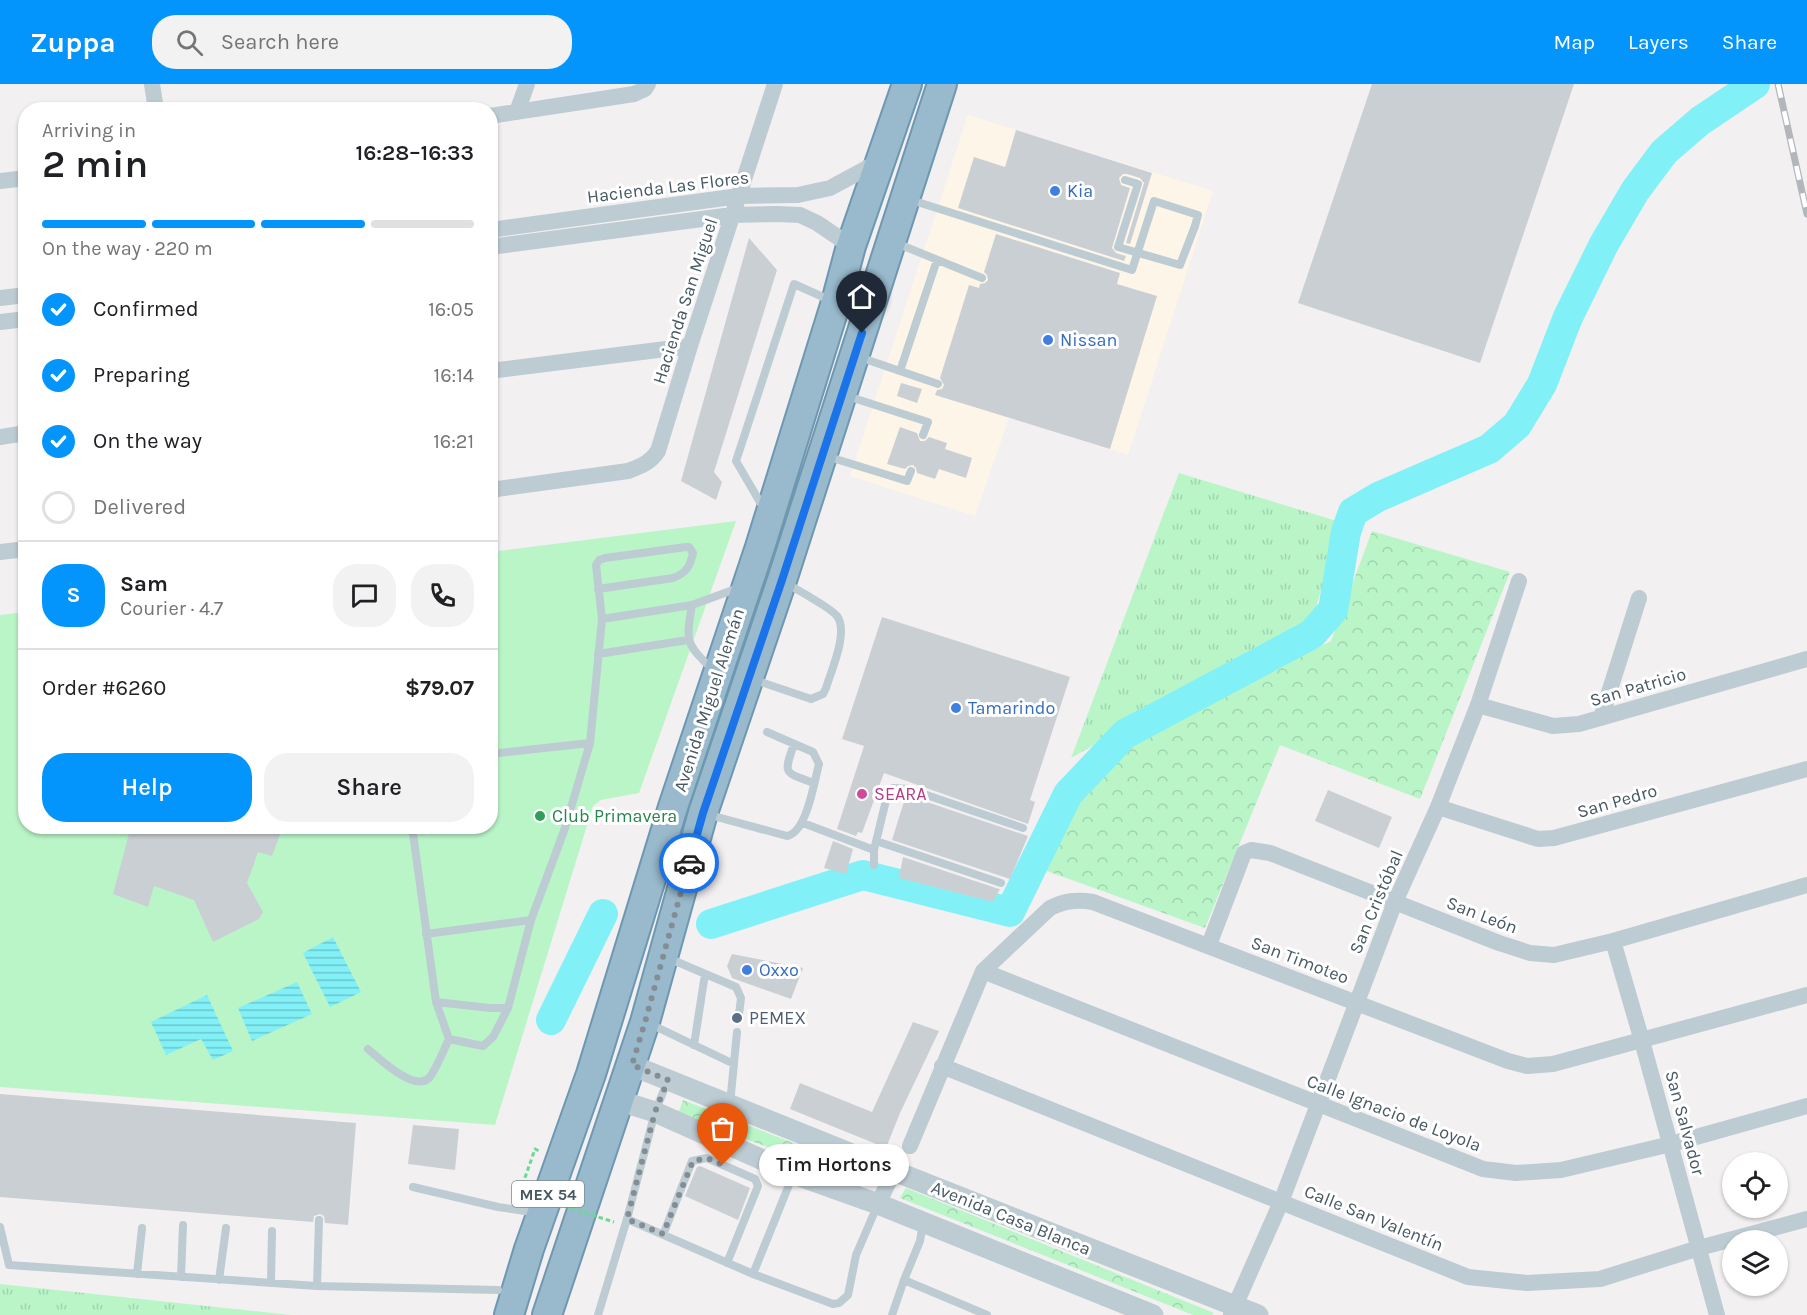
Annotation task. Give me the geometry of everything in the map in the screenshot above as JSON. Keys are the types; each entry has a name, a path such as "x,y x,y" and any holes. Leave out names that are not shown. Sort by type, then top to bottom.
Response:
{"highway":[{"name":"Avenida Miguel Alemán","path":"499,1307 529,1250 591,1074 673,807 769,518 836,302 850,246 907,84"},
{"name":"Avenida Miguel Alemán","path":"547,1315 632,1065 703,813 843,394 942,84"}],"street":[{"path":"152,84 155,102"},
{"path":"517,112 527,84"},
{"path":"498,115 634,94 645,89 648,84"},
{"name":"Hacienda San Miguel","path":"498,488 628,471 652,460 658,451 775,84"},
{"name":"Hacienda Las Flores","path":"498,229 739,196 798,195 830,188 880,161"},
{"path":"0,182 18,179"},
{"name":"Hacienda Las Flores","path":"498,247 732,215 777,213 800,215 817,223 850,246"},
{"path":"0,298 18,296"},
{"path":"0,322 18,320"},
{"path":"498,370 690,346"},
{"path":"0,436 18,434"},
{"path":"0,552 18,550"},
{"name":"San Cristóbal","path":"1233,1310 1281,1202 1395,902 1438,807 1478,705 1519,581"},
{"path":"1601,718 1639,598"},
{"name":"San Patricio","path":"1478,705 1553,726 1579,724 1807,659"},
{"name":"San Pedro","path":"1438,807 1538,839 1554,838 1807,769"},
{"name":"San León","path":"1209,945 1244,854 1251,850 1270,853 1499,943 1530,953 1554,955 1613,941 1807,885"},
{"name":"San Timoteo","path":"910,1146 982,971 1050,909 1063,902 1078,900 1093,902 1508,1061 1527,1066 1553,1064 1807,995"},
{"name":"San Salvador","path":"1613,941 1717,1315"},
{"name":"Calle Ignacio de Loyola","path":"982,971 1483,1169 1516,1173 1561,1170 1671,1144 1807,1106"},
{"name":"Avenida Casa Blanca","path":"632,1065 1233,1310 1258,1315"},
{"name":"Calle San Valentín","path":"942,1066 1468,1277 1527,1284 1600,1280 1699,1248 1807,1219"},
{"name":"Avenida Casa Blanca","path":"620,1101 655,1112 794,1174 878,1204 1153,1315"},
{"path":"878,1204 894,1171"}],"lane":[{"path":"904,198 1132,270 1154,201 1198,215 1180,265 1118,247 1138,184 1125,180"},
{"path":"891,241 982,278"},
{"path":"900,371 937,260"},
{"path":"769,518 736,461 794,284 836,302"},
{"path":"855,356 938,384"},
{"path":"843,394 928,422 923,435"},
{"path":"823,455 907,482 911,471"},
{"path":"449,1039 483,1046 493,1037 508,1008 531,920 565,828 590,743 602,619 598,590 596,565 599,560 605,558 686,547 693,553 691,564 682,574 673,578 598,590"},
{"path":"749,678 811,699 823,694 826,688 842,637 837,616 782,580"},
{"path":"602,619 692,605 747,585"},
{"path":"692,605 688,640 698,656 717,674"},
{"path":"598,654 688,640"},
{"path":"703,813 787,836 795,833 803,823 819,764 817,758 813,752 767,732"},
{"path":"498,753 590,743"},
{"path":"794,744 786,766 787,770 790,774 814,783"},
{"path":"874,865 875,845 888,792 893,788 898,787 1023,828"},
{"path":"803,823 1001,883"},
{"path":"368,1049 407,1080 419,1082 429,1078 449,1039 436,1002 413,834"},
{"path":"426,933 531,920"},
{"path":"663,955 736,987 741,998 739,1014"},
{"path":"694,1044 705,974"},
{"path":"436,1002 508,1008"},
{"path":"645,1022 734,1064"},
{"path":"730,1104 737,1032"},
{"path":"598,1315 627,1219 655,1112 668,1080"},
{"path":"663,1234 693,1161 707,1158 755,1179 758,1186 727,1263"},
{"path":"753,1274 794,1174"},
{"path":"413,1187 498,1208 541,1214"},
{"path":"627,1219 753,1274 833,1304 839,1303 848,1295 856,1255 878,1204"},
{"path":"317,1286 319,1220"},
{"path":"892,1315 920,1242 923,1222"},
{"path":"181,1277 183,1225"},
{"path":"0,1227 9,1265 317,1286 499,1307"},
{"path":"137,1274 142,1228"},
{"path":"219,1280 225,1228"},
{"path":"271,1283 272,1231"},
{"path":"904,1280 987,1315"}],"path":[{"path":"535,1149 520,1192 614,1222"}],"shaded area":[{"path":"968,115 1213,191 1128,455 1009,418 975,516 850,476"}],"green space":[{"path":"1179,473 1340,522 1312,622 1071,758"},
{"name":"Club Primavera","path":"736,521 639,793 601,800 593,806 495,1125 0,1087 0,615 18,613 18,834 498,834 498,551"},
{"path":"1372,531 1510,572 1420,799 1280,745 1205,928 1044,870 1071,808 1113,761 1141,735 1331,641"},
{"path":"683,1100 873,1174 871,1185 678,1114"},
{"path":"906,1188 1214,1313 1212,1315 1193,1315 900,1198"},
{"path":"0,1284 291,1315 0,1315"}],"water":[{"path":"333,937 361,992 330,1007 303,953"},
{"path":"297,982 312,1014 252,1041 238,1008"},
{"path":"207,995 233,1051 213,1060 201,1039 166,1055 151,1022"}],"building":[{"path":"1372,84 1574,84 1480,363 1298,303"},
{"name":"Kia","path":"1016,130 1152,173 1130,244 1126,243 1144,183 1140,178 1127,174 1119,178 1121,185 1130,188 1112,248 1116,253 1126,256 1124,261 958,208 974,157 1005,167"},
{"name":"Nissan","path":"996,234 1120,273 1117,284 1157,296 1110,449 935,395 937,390 942,389 944,385 940,378 969,285 979,288 980,284 988,280 984,272"},
{"path":"749,238 777,270 714,472 722,482 716,500 681,481"},
{"path":"901,383 922,389 917,403 897,396"},
{"path":"900,427 917,433 920,441 925,441 929,437 947,443 945,449 972,458 966,478 939,469 935,479 917,473 913,465 905,469 887,464"},
{"name":"Tamarindo","path":"882,617 1070,677 1030,800 1035,802 1028,824 884,773 862,833 858,832 856,836 837,829 864,746 842,739"},
{"path":"1328,790 1392,817 1379,848 1315,821"},
{"path":"906,795 1028,836 1010,879 892,840"},
{"path":"129,834 280,834 272,856 258,852 247,883 263,912 259,919 213,942 194,900 154,886 148,907 113,894"},
{"path":"833,841 853,849 846,874 824,868"},
{"path":"903,857 1000,889 993,902 899,878"},
{"path":"732,954 803,968 791,999 732,978 727,966"},
{"path":"913,1022 939,1031 886,1148 790,1109 800,1083 872,1112"},
{"path":"0,1094 356,1123 348,1225 325,1223 324,1216 320,1214 314,1216 313,1222 0,1197"},
{"path":"413,1125 459,1129 455,1170 408,1164"},
{"path":"700,1166 750,1188 738,1220 685,1196 697,1167"}],"waterway":[{"path":"711,924 863,875 1010,912 1068,794 1125,734 1312,634 1333,610 1346,532 1353,512 1378,497 1489,449 1517,425 1542,384 1568,317 1604,244 1635,191 1664,152 1700,121 1755,84"},
{"path":"551,1020 603,914"}],"railway":[{"path":"1778,84 1807,214"}],"way so far":[{"path":"689,863 632,1065 668,1080 655,1112 627,1219 663,1234 693,1161 707,1158 723,1165"}],"place":[{"name":"Kia","path":"1055,191"},
{"name":"Nissan","path":"1048,340"},
{"name":"Tamarindo","path":"956,708"},
{"name":"SEARA","path":"862,794"},
{"name":"Club Primavera","path":"540,816"},
{"name":"Oxxo","path":"747,970"},
{"name":"PEMEX","path":"737,1018"},
{"name":"Tim Hortons","path":"723,1165"}],"route":[{"path":"689,863 703,813 862,333"}]}
